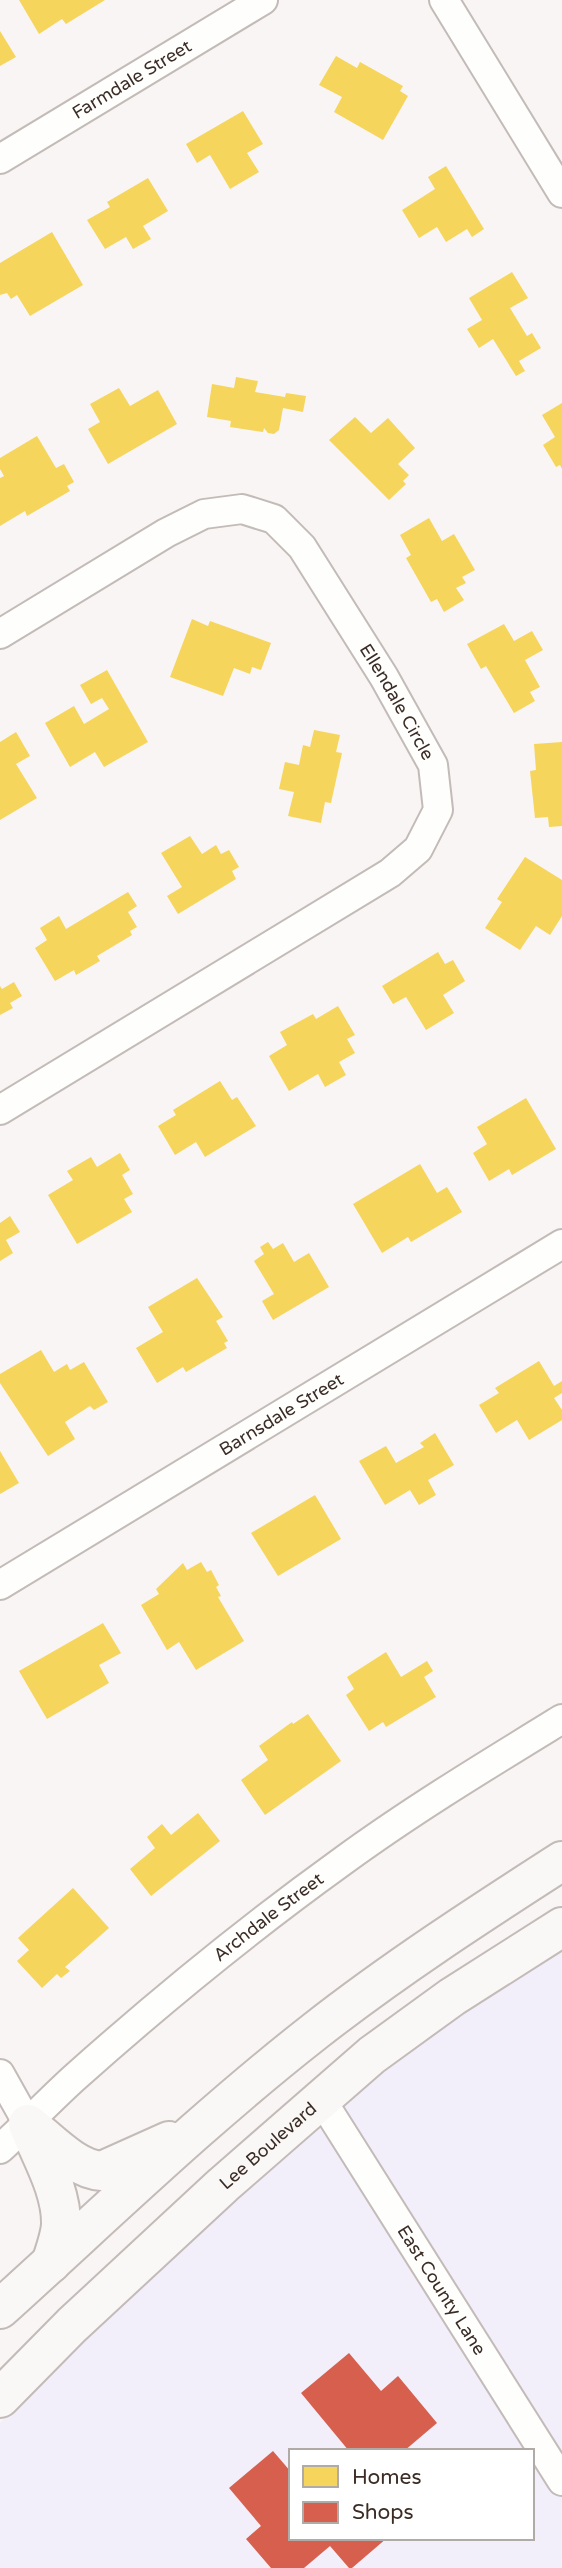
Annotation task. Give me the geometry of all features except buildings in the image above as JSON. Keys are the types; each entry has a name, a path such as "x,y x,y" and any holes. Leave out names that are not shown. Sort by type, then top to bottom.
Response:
{"main road":[{"path":"0,2309 286,2054 425,1951 562,1860"},
{"name":"Lee Boulevard","path":"0,2398 72,2325 223,2185 372,2055 452,1997 562,1927"},
{"path":"286,2054 321,2099"},
{"path":"27,2123 75,2161 92,2170 102,2171 200,2128"},
{"path":"27,2123 56,2190 61,2225 51,2263"}],"street":[{"name":"Farmdale Street","path":"0,159 263,0"},
{"path":"444,0 562,193"},
{"name":"Ellendale Circle","path":"0,634 166,533 204,514 242,509 274,519 303,547 384,677 433,765 438,810 418,849 390,873 0,1110"},
{"name":"Barnsdale Street","path":"0,1586 562,1244"},
{"name":"Archdale Street","path":"0,2149 70,2081 160,2002 271,1914 352,1854 452,1787 562,1719"},
{"path":"0,2074 27,2123"},
{"name":"East County Lane","path":"321,2099 562,2481"}],"shaded area":[{"path":"562,1950 562,2568 0,2568 0,2423 153,2271 383,2070 462,2012"}]}
